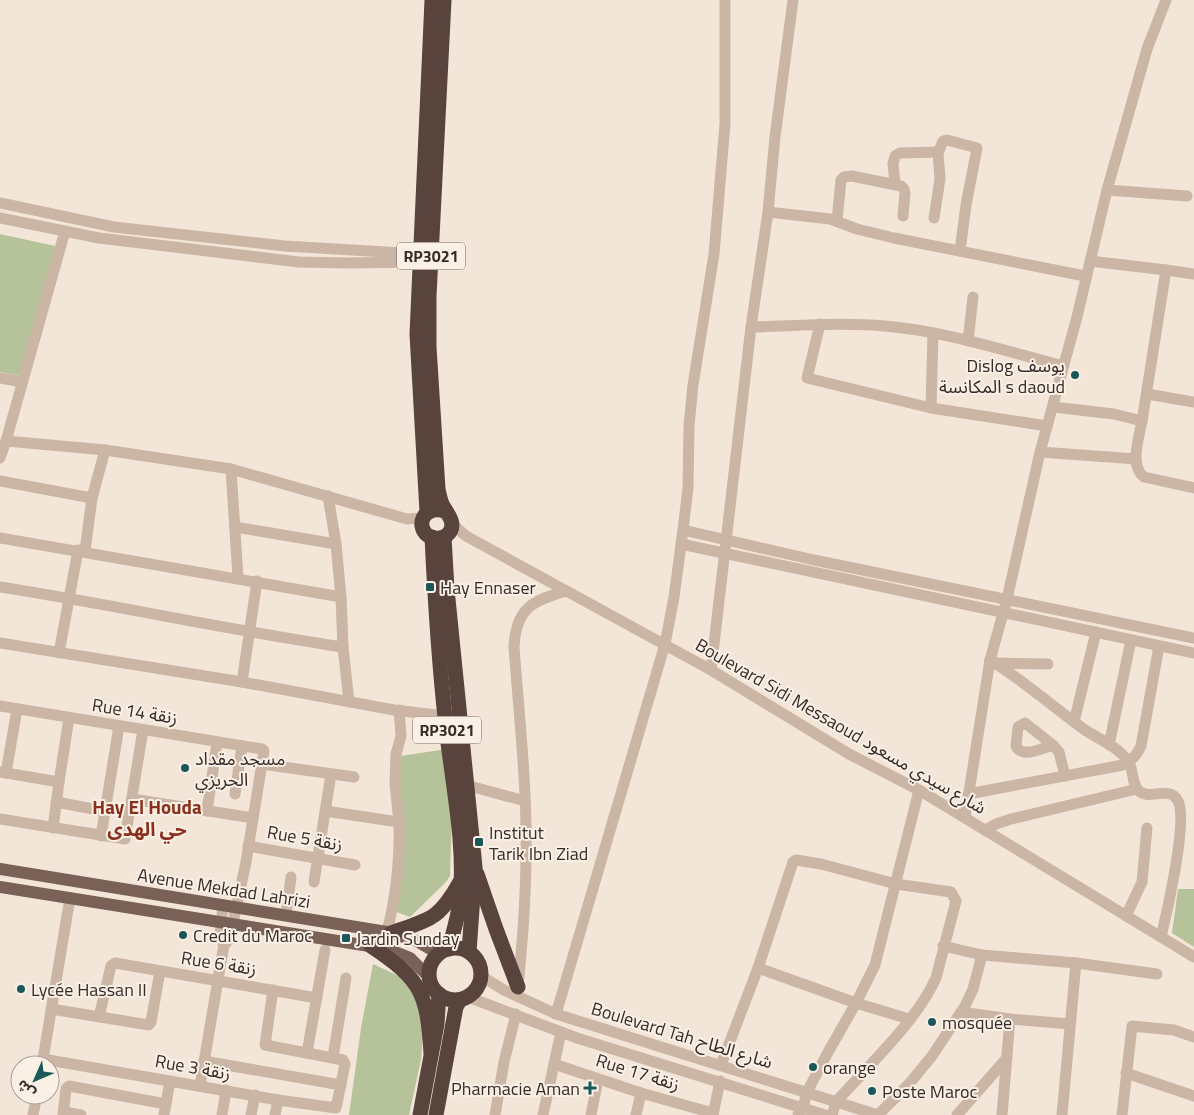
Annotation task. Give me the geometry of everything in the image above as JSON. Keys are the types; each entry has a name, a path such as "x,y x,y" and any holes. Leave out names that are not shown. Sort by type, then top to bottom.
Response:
{"highway":[{"name":"RP3021","path":"432,0 417,334 437,525 446,584 475,867 469,952"},
{"name":"RP3021","path":"430,978 431,966 444,951 460,902 462,879 434,587 440,498 429,347 429,304 444,0"},
{"path":"475,867 518,992"},
{"path":"389,933 434,916 447,905 462,879"},
{"path":"371,946 403,969 419,989 428,1013 431,1053"},
{"path":"436,1115 456,1007 476,989 482,976 479,962 469,952 456,948 444,951"},
{"path":"430,978 435,990 447,999 464,998"},
{"path":"420,1115 437,1024 439,994"}],"main road":[{"name":"Avenue Mekdad Lahrizi","path":"0,869 389,933 444,951"},
{"name":"Avenue Mekdad Lahrizi","path":"0,887 388,949 410,958 430,978"}],"street":[{"path":"556,1014 665,644 682,544 689,473 689,426 699,345 714,254 720,180 724,124 725,0"},
{"path":"711,670 751,327 768,212 775,138 793,0"},
{"path":"964,818 993,661 1040,452 1077,317 1085,276 1107,190 1147,49 1166,0"},
{"path":"934,218 940,179 938,152 943,141 947,140 977,148 966,205 960,251"},
{"path":"895,184 893,164 895,156 900,153 938,152"},
{"path":"837,221 840,185 844,177 852,176 895,184 904,189 903,216"},
{"path":"1107,190 1186,196"},
{"path":"0,203 114,227 285,246 420,258"},
{"path":"768,212 830,219 857,229 894,238 1085,276"},
{"path":"0,218 108,239 299,262 347,264 420,258"},
{"path":"0,458 66,231"},
{"path":"1090,261 1194,274"},
{"path":"1166,270 1136,466 1138,473 1144,477 1194,488"},
{"path":"968,341 973,296"},
{"path":"751,327 820,324 884,326 933,333 1063,366"},
{"path":"820,324 806,378 931,408 1047,426"},
{"path":"931,408 933,333"},
{"path":"0,378 22,382"},
{"path":"1147,394 1194,402"},
{"path":"1053,407 1114,414 1142,421"},
{"name":"Boulevard Sidi Messaoud شارع سيدي مسعود","path":"6,441 105,450 231,469 408,519 437,525 466,536 711,670 849,754 919,790 1194,956"},
{"path":"59,653 69,598 82,551 92,498 105,450"},
{"path":"1040,452 1136,459"},
{"path":"231,469 238,578"},
{"path":"0,481 92,498"},
{"path":"328,496 336,544 341,597 342,647 349,702"},
{"path":"235,527 336,544"},
{"path":"684,530 814,560 1194,638"},
{"path":"0,538 341,597"},
{"path":"682,544 1194,653"},
{"path":"242,682 257,581"},
{"path":"0,587 69,598 249,633 342,647"},
{"path":"518,992 523,942 526,853 525,801 514,647 515,632 519,619 529,606 545,597 566,591"},
{"path":"1074,722 1096,632"},
{"path":"1109,745 1131,640"},
{"path":"0,643 242,682 349,702 445,716"},
{"path":"968,794 1124,765 1129,762 1137,755 1141,746 1159,646"},
{"path":"993,661 1048,664"},
{"path":"993,661 1074,722 1109,745 1129,762 1137,789 1142,793 1165,792 1173,795 1178,800 1181,820 1172,888 1161,936"},
{"name":"Rue 14 زنقة","path":"0,706 262,749 264,751 262,764"},
{"path":"17,710 3,772 57,781"},
{"path":"389,933 400,852 395,784 396,754 401,736 399,710"},
{"path":"53,828 57,781 69,718"},
{"path":"100,836 119,726"},
{"path":"0,819 124,840 142,730"},
{"path":"207,810 217,743"},
{"path":"1053,745 1059,752 1065,776"},
{"path":"235,794 242,746"},
{"path":"200,1086 224,946 220,935 236,908 262,764 354,777"},
{"path":"314,882 331,774"},
{"path":"466,785 525,801"},
{"path":"985,830 1010,819 1137,789"},
{"path":"801,1112 807,1092 875,965 919,790"},
{"path":"132,799 253,818"},
{"path":"56,802 104,811"},
{"path":"325,811 399,822"},
{"path":"1126,916 1142,882 1147,828"},
{"name":"Rue 5 زنقة","path":"248,846 355,865"},
{"path":"721,1065 758,968 793,862 799,859 896,884 951,892 956,902 934,983 899,1033 836,1102 832,1115"},
{"path":"286,915 291,877"},
{"path":"43,1055 70,898"},
{"path":"222,905 227,923"},
{"path":"944,946 982,955 1076,963 1157,974"},
{"path":"307,1053 324,950"},
{"path":"878,1115 909,1084 932,1056 961,1012 973,989 982,955"},
{"name":"Rue 6 زنقة","path":"99,1017 111,966 115,963 317,998"},
{"path":"1062,1115 1076,963"},
{"path":"758,968 909,1020"},
{"path":"51,1009 150,1025 160,971"},
{"name":"Boulevard Tah شارع الطاح","path":"482,976 518,992 556,1014 878,1115"},
{"path":"333,1057 346,978"},
{"path":"204,1061 341,1085 345,1064 342,1059 265,1044 273,990"},
{"name":"Boulevard Tah شارع الطاح","path":"464,998 516,1014 561,1032 720,1082 801,1112 826,1115"},
{"path":"961,1012 1010,1019 1070,1024"},
{"path":"495,1115 504,1062 516,1014"},
{"path":"1002,1115 1010,1019"},
{"path":"1122,1115 1132,1026 1174,1030 1194,1037"},
{"path":"543,1115 561,1032"},
{"path":"957,1115 1007,1058"},
{"name":"Rue 17 زنقة","path":"554,1064 641,1093 684,1110 713,1114"},
{"name":"Rue 3 زنقة","path":"60,1065 301,1103 323,1111 336,1108 341,1085"},
{"path":"1126,1073 1194,1096"},
{"path":"591,1115 598,1079"},
{"path":"81,1115 63,1114 66,1089 70,1086 165,1109 170,1081"},
{"path":"713,1114 720,1082"},
{"path":"222,1115 226,1090"},
{"path":"636,1115 641,1093"},
{"path":"251,1115 255,1095"},
{"path":"275,1115 278,1100"},
{"path":"299,1115 301,1103"}],"green space":[{"path":"0,234 55,246 21,376 0,372"},
{"path":"447,749 452,811 450,876 410,917 394,911 394,757"},
{"path":"1178,889 1194,889 1194,947 1172,933"},
{"path":"373,964 405,979 419,1000 423,1034 421,1060 409,1115 349,1115 361,1028"}],"place":[{"name":"Dislog يوسف المكانسة s daoud","path":"1075,375"},
{"name":"Hay Ennaser","path":"430,587"},
{"name":"مسجد مقداد الحريزي","path":"185,768"},
{"name":"Institut Tarik Ibn Ziad","path":"479,842"},
{"name":"Credit du Maroc","path":"183,935"},
{"name":"Jardin Sunday","path":"346,938"},
{"name":"Lycée Hassan II","path":"21,989"},
{"name":"mosquée","path":"932,1022"},
{"name":"orange","path":"813,1067"},
{"name":"Pharmacie Aman","path":"590,1088"},
{"name":"Poste Maroc","path":"872,1091"}],"district":[{"name":"Hay El Houda حي الهدى","path":"147,817"}]}
